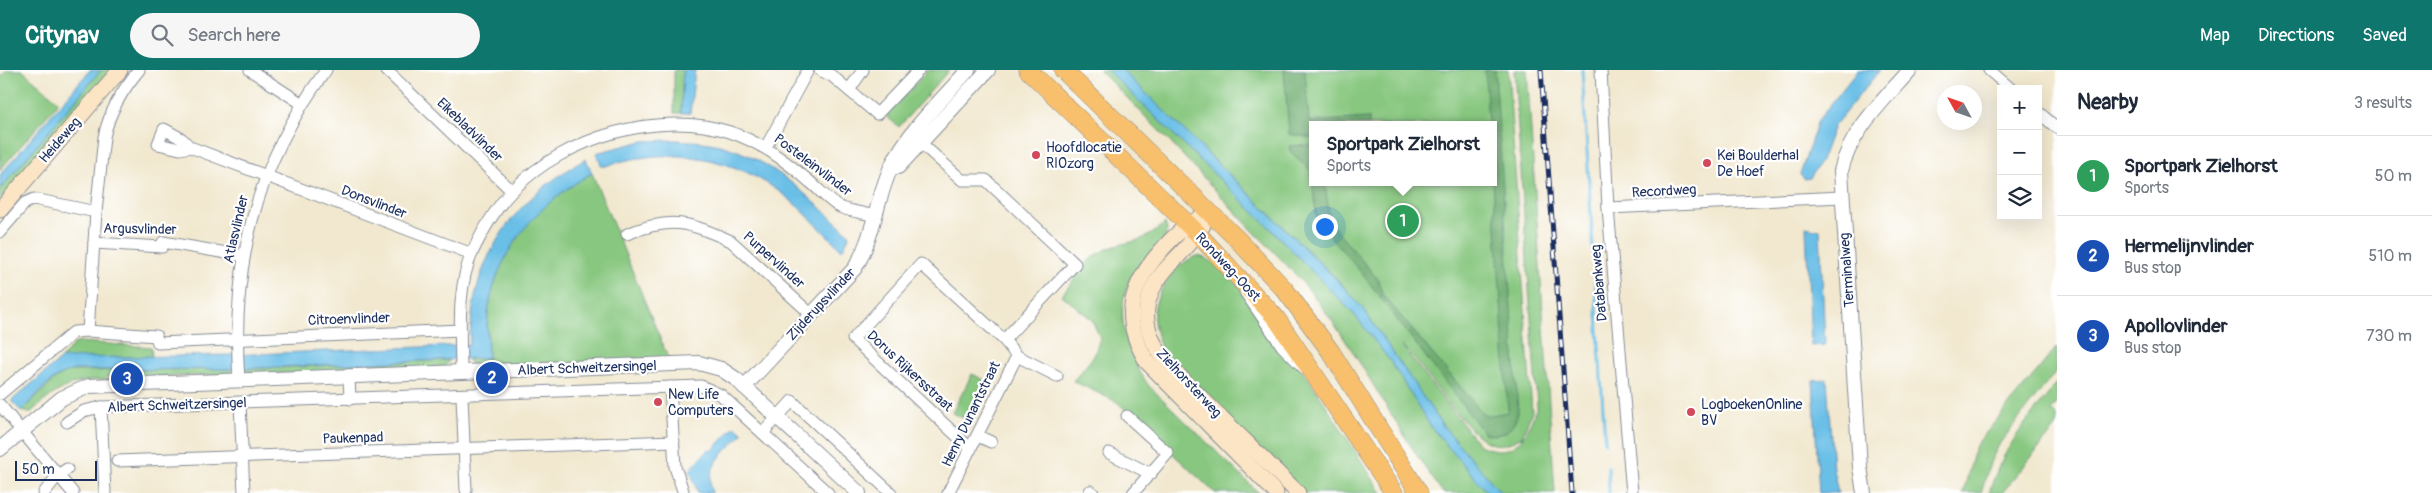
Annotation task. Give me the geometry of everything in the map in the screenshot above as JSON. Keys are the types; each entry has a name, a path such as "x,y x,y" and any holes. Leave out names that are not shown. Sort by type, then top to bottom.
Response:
{"main road":[{"name":"Heideweg","path":"0,210 120,70"},
{"name":"Rondweg-Oost","path":"1028,70 1192,229 1276,318 1394,493"},
{"name":"Rondweg-Oost","path":"1062,70 1209,212 1266,270 1300,310 1331,352 1419,493"},
{"name":"Zielhorsterweg","path":"1209,212 1192,229 1150,264 1136,287 1131,303 1131,314 1137,346 1147,362 1160,376 1276,493"},
{"name":"Zielhorsterweg","path":"1192,229 1157,281 1148,307 1148,334 1159,354 1172,369 1298,493"}],"street":[{"path":"0,394 74,332 88,331 101,154 107,126 120,98 139,70"},
{"path":"250,70 301,103"},
{"name":"Atlasvlinder","path":"238,377 238,296 252,213 282,139 301,103 326,70"},
{"name":"Eikebladvlinder","path":"386,70 512,191"},
{"path":"766,147 808,70"},
{"path":"820,70 832,76 877,114 919,70"},
{"path":"849,90 863,70"},
{"name":"Zijderupsvlinder","path":"744,387 856,268 868,244 886,180 968,70"},
{"name":"Zijderupsvlinder","path":"916,139 988,70"},
{"name":"Databankweg","path":"1601,70 1608,208 1632,493"},
{"name":"Terminalweg","path":"1864,493 1860,468 1841,171 1845,155 1866,121 1910,70"},
{"path":"1989,70 2006,85"},
{"path":"2042,115 2057,128"},
{"name":"Posteleinvlinder","path":"462,373 461,296 472,254 512,191 542,166 587,143 625,129 672,124 690,124 728,132 766,147 841,208 875,216"},
{"path":"916,139 962,180 986,180 1075,264 1004,340"},
{"name":"Donsvlinder","path":"190,147 472,254"},
{"name":"Recordweg","path":"1608,208 1842,197"},
{"path":"0,232 25,203 34,199 96,212"},
{"name":"Purpervlinder","path":"627,234 647,226 676,222 731,241 812,315"},
{"name":"Argusvlinder","path":"94,243 162,248 163,242 244,256"},
{"name":"Dorus Rijkersstraat","path":"972,449 853,339 921,264 1004,340"},
{"name":"Citroenvlinder","path":"88,331 156,336 158,342 461,330"},
{"name":"Henry Dunantstraat","path":"948,493 972,449 1017,356 1004,340"},
{"path":"1017,356 1057,376"},
{"name":"Albert Schweitzersingel","path":"0,449 62,398 89,386 238,377 349,377 699,363 721,369 744,387 859,493"},
{"path":"349,377 350,399"},
{"name":"Albert Schweitzersingel","path":"67,422 84,411 101,407 462,396 701,386 714,390 828,493"},
{"path":"670,387 675,467 683,491"},
{"path":"462,396 466,490"},
{"path":"763,433 792,401 891,493"},
{"path":"240,403 244,493"},
{"path":"0,405 21,430 62,472 73,493"},
{"path":"101,407 105,493"},
{"path":"1127,416 1168,453 1151,474 1141,491"},
{"path":"978,436 991,442"},
{"name":"Paukenpad","path":"117,461 674,441"},
{"path":"1109,453 1151,474"},
{"path":"44,493 62,472"}],"green space":[{"path":"7,70 22,70 59,102 0,170 0,78"},
{"path":"101,70 112,70 0,201 0,189"},
{"path":"674,70 683,70 681,113 674,113"},
{"path":"928,70 949,70 899,127 886,116"},
{"path":"1099,70 1107,70 1265,223 1353,313 1391,362 1431,427 1488,493 1443,493 1317,300 1171,143"},
{"path":"1122,70 1508,70 1532,412 1522,437 1504,444 1493,444 1483,439 1459,416 1401,345 1479,445 1502,450 1511,448 1524,436 1537,406 1514,70 1527,70 1555,493 1501,493 1443,426 1363,309 1341,283"},
{"path":"1284,70 1305,70 1309,137 1289,134"},
{"path":"1485,70 1495,70 1518,413 1513,424 1506,432 1496,435 1484,433 1364,276 1317,221 1313,186 1326,186 1330,222 1379,281 1382,294 1485,416 1508,412 1493,186 1497,186 1497,121 1488,121"},
{"path":"1369,118 1369,121 1324,121"},
{"path":"1309,145 1309,169 1290,151 1289,146"},
{"path":"592,173 669,360 472,365 467,359 488,358 490,300 494,284 507,254 525,226 547,203 574,183"},
{"path":"1165,223 1167,229 1166,237 1134,273 1125,292 1123,320 1129,348 1149,386 1259,493 1215,493 1117,402 1073,381 1094,356 1100,338 1092,320 1062,295 1084,266 1095,256 1110,248 1141,239"},
{"path":"1197,256 1216,265 1241,288 1267,321 1323,400 1382,493 1303,493 1162,351 1154,321 1156,302 1160,291 1181,265"},
{"path":"80,342 151,347 152,356 61,359 74,344"},
{"path":"2057,347 2057,370 2000,443 1991,460 1981,493 1963,493 1976,445"},
{"path":"450,360 442,369 249,374 245,369"},
{"path":"232,369 230,374 224,375 106,377 105,380 73,384 47,398 30,413 21,411 55,379 68,371"},
{"path":"972,374 991,383 972,422 952,413"},
{"path":"2057,383 2057,403 2051,410 2057,415 2057,426 2002,493 1989,493 2002,460 2017,434"}],"water":[{"path":"90,70 101,70 0,189 0,175"},
{"path":"683,70 695,70 690,113 681,113"},
{"path":"1107,70 1122,70 1340,283 1363,309 1443,426 1501,493 1488,493 1431,427 1391,362 1353,313 1265,223"},
{"path":"1858,70 1880,70 1834,126 1821,161 1810,178 1804,179 1800,175 1818,120"},
{"path":"675,140 706,142 731,148 768,166 801,191 848,233 849,237 842,250 786,196 757,178 736,168 692,157 670,156 647,157 602,167 596,153 643,141"},
{"path":"586,159 592,173 572,185 538,214 523,230 501,267 493,289 488,312 488,358 232,369 75,370 67,372 52,381 21,411 11,401 61,359 66,358 231,355 469,345 477,288 493,247 505,228 533,197 567,170"},
{"path":"1806,227 1820,230 1825,345 1811,346"},
{"path":"1827,379 1833,469 1838,493 1819,493 1813,380"},
{"path":"735,426 743,433 714,467 710,483 712,493 698,493 690,470 709,449 712,451"}],"waterway":[{"path":"1582,70 1605,442"},
{"path":"1608,467 1609,493"}],"railway":[{"path":"1541,70 1572,493"}],"place":[{"name":"Hoofdlocatie RIOzorg","path":"1036,155"},
{"name":"Kei Boulderhal De Hoef","path":"1707,163"},
{"name":"Sportpark Zielhorst","path":"1403,221"},
{"name":"Hermelijnvlinder","path":"492,378"},
{"name":"Apollovlinder","path":"127,379"},
{"name":"New Life Computers","path":"658,402"},
{"name":"LogboekenOnline BV","path":"1691,412"}]}
